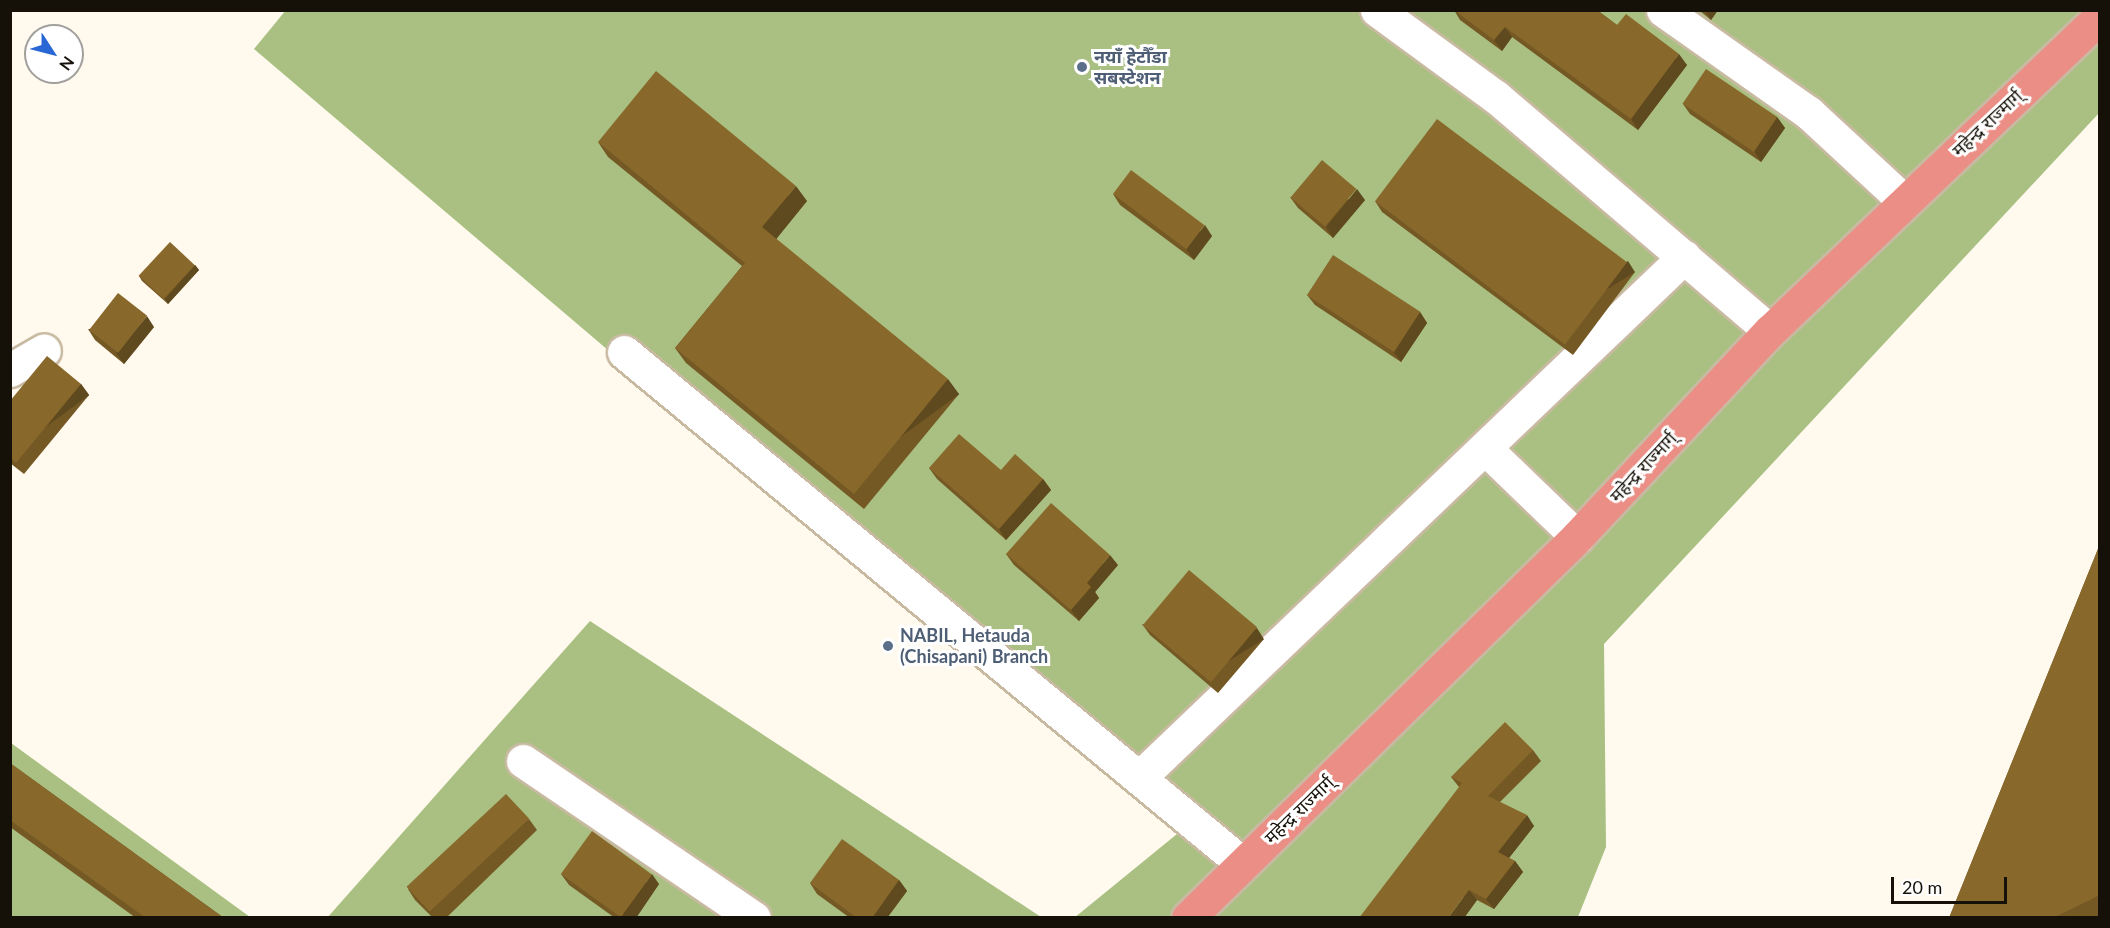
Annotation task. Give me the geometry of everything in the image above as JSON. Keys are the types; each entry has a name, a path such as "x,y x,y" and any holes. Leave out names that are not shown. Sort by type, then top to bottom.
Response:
{"highway":[{"name":"महेन्द्र राज्मार्ग्","path":"1188,918 1577,537 1770,331 1904,201 2100,17"}],"street":[{"path":"1377,10 1496,98 1770,331"},
{"path":"1663,10 1809,113 1904,201"},
{"path":"1140,777 1684,258"},
{"path":"10,370 44,350"},
{"path":"624,352 1243,864"},
{"path":"1486,449 1577,537"},
{"path":"523,761 754,918"}],"green space":[{"path":"286,10 2099,10 2100,112 1604,644 1606,847 1578,917 1074,918 1177,834 254,49"},
{"path":"590,621 1041,917 327,918"},
{"path":"11,743 250,917 11,917"}],"building":[{"path":"1454,10 1597,10 1617,25 1626,14 1679,54 1631,119 1505,27 1494,40"},
{"path":"1706,69 1777,117 1754,152 1683,104"},
{"path":"656,71 796,186 762,227 948,379 854,494 675,348 745,263 598,142"},
{"path":"1437,119 1627,262 1565,344 1375,201"},
{"path":"1322,160 1356,189 1325,226 1291,198"},
{"path":"1131,170 1204,225 1186,249 1113,194"},
{"path":"170,242 195,265 163,299 139,276"},
{"path":"1333,255 1420,312 1394,352 1307,295"},
{"path":"118,293 147,316 118,353 89,330"},
{"path":"47,356 81,384 16,463 10,458 10,401"},
{"path":"959,434 1001,470 1015,454 1043,479 999,529 929,468"},
{"path":"1051,503 1110,555 1087,583 1091,587 1071,610 1006,554"},
{"path":"2100,544 2100,895 2053,918 1949,918"},
{"path":"1189,570 1257,627 1211,682 1143,625"},
{"path":"1505,722 1533,750 1488,796 1527,815 1498,852 1515,861 1486,899 1469,890 1448,918 1359,918 1462,783 1451,777"},
{"path":"10,763 224,918 146,918 10,820"},
{"path":"506,794 529,819 430,912 407,887"},
{"path":"592,831 652,874 621,917 561,874"},
{"path":"842,839 899,880 872,918 857,918 810,883"}],"place":[{"name":"नयाँ हेटौँडा सबस्टेशन","path":"1082,67"},
{"name":"NABIL, Hetauda (Chisapani) Branch","path":"888,646"}]}
